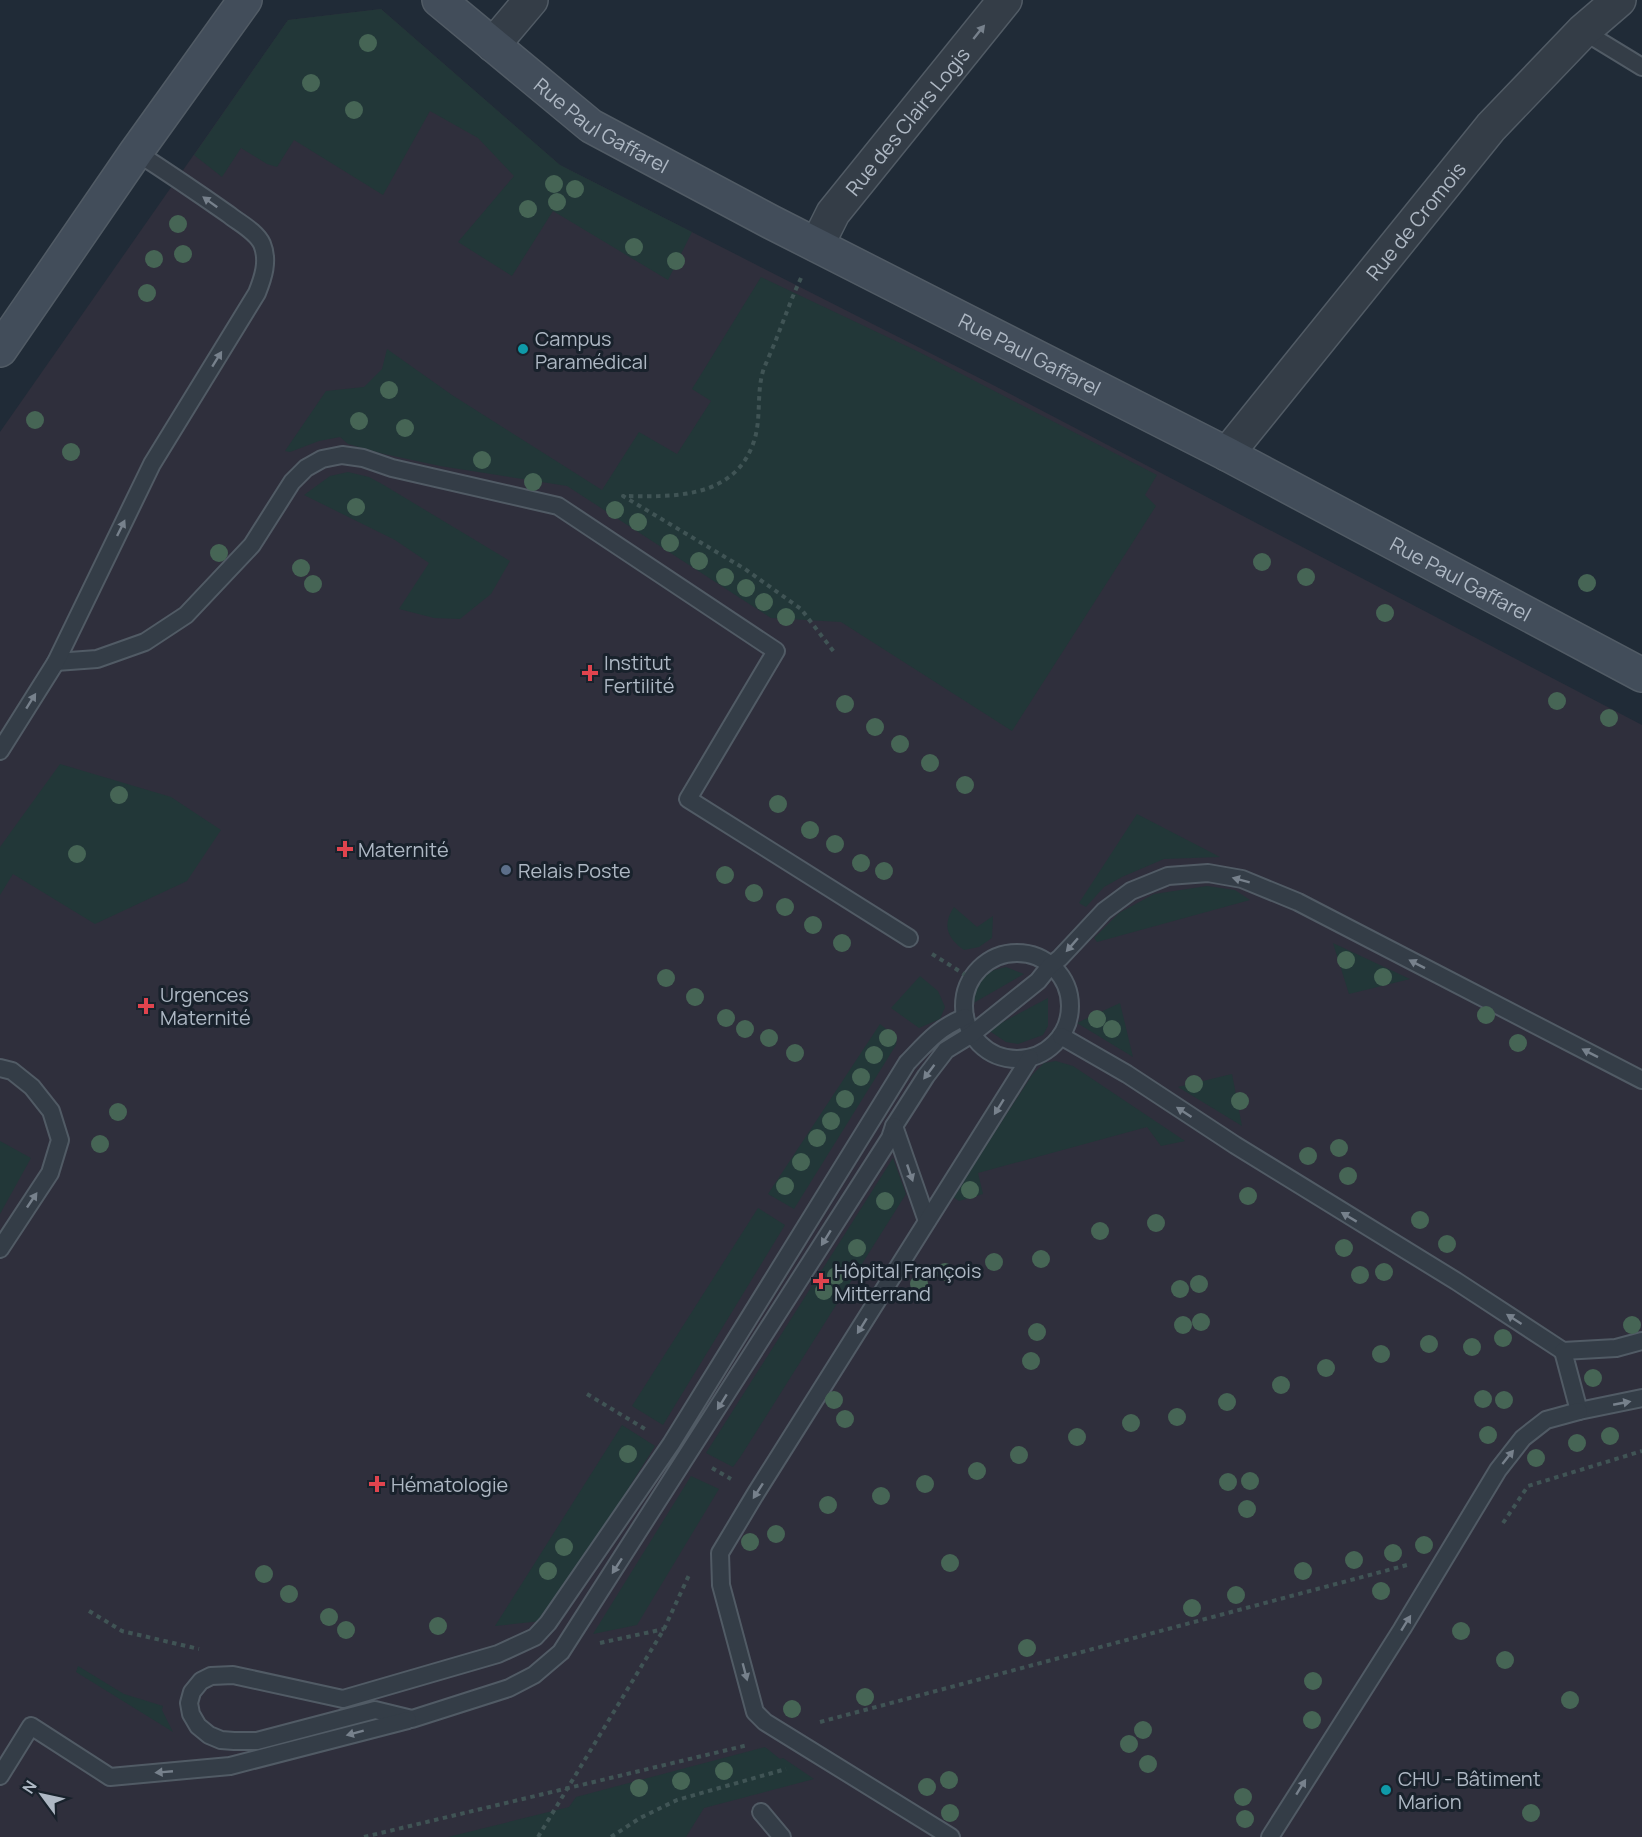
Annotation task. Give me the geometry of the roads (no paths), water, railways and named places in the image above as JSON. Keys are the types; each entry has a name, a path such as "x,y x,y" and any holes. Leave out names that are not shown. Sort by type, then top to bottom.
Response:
{"street":[{"path":"0,350 136,152 245,0"},
{"name":"Rue Paul Gaffarel","path":"439,0 591,126 1227,454 1642,675"},
{"path":"493,45 531,0"},
{"name":"Rue des Clairs Logis","path":"817,244 833,213 1005,0"},
{"name":"Rue de Cromois","path":"1227,454 1491,127 1584,31 1618,0"}],"lane":[{"path":"1584,31 1642,67"},
{"path":"0,751 56,662 152,464 257,293 264,275 265,260 262,245 255,234 136,152"},
{"path":"56,662 97,659 145,642 186,615 252,545 292,482 306,468 322,459 342,455 363,458 392,468 558,506 776,651 688,799 909,938"},
{"path":"0,1776 31,1726 110,1777 230,1766 412,1719 509,1688 534,1675 561,1652 890,1138 894,1126 926,1076 946,1050 972,1034 1038,981 1104,911 1131,891 1168,876 1208,873 1242,879 1298,902 1642,1080"},
{"path":"1013,954 1029,955 1050,966 1062,979 1068,992 1070,1007 1061,1036 1053,1046 1030,1058 1013,1059 997,1056 983,1047 967,1026 964,1005 966,992 982,967 996,957 1013,954"},
{"path":"412,1719 375,1710 257,1741 221,1740 209,1735 198,1726 191,1714 189,1703 192,1692 201,1681 211,1676 222,1675 233,1675 343,1699 498,1654 535,1637 548,1623 671,1444 907,1063 935,1034 965,1017"},
{"path":"1061,1036 1127,1074 1235,1145 1456,1281 1563,1351 1616,1348 1642,1341"},
{"path":"951,1837 765,1722 755,1712 721,1585 720,1553 1030,1058"},
{"path":"0,1068 12,1071 32,1087 51,1111 60,1140 50,1173 0,1249"},
{"path":"894,1126 927,1221"},
{"path":"1563,1351 1579,1411"},
{"path":"1270,1837 1449,1554 1498,1470 1523,1437 1546,1420 1642,1398"},
{"path":"761,1812 782,1837"}],"place":[{"name":"Campus Paramédical","path":"523,349"},
{"name":"Institut Fertilité","path":"590,673"},
{"name":"Maternité","path":"345,849"},
{"name":"Relais Poste","path":"506,870"},
{"name":"Urgences Maternité","path":"146,1006"},
{"name":"Hôpital François Mitterrand","path":"821,1281"},
{"name":"Hématologie","path":"377,1484"},
{"name":"CHU - Bâtiment Marion","path":"1386,1790"}]}
